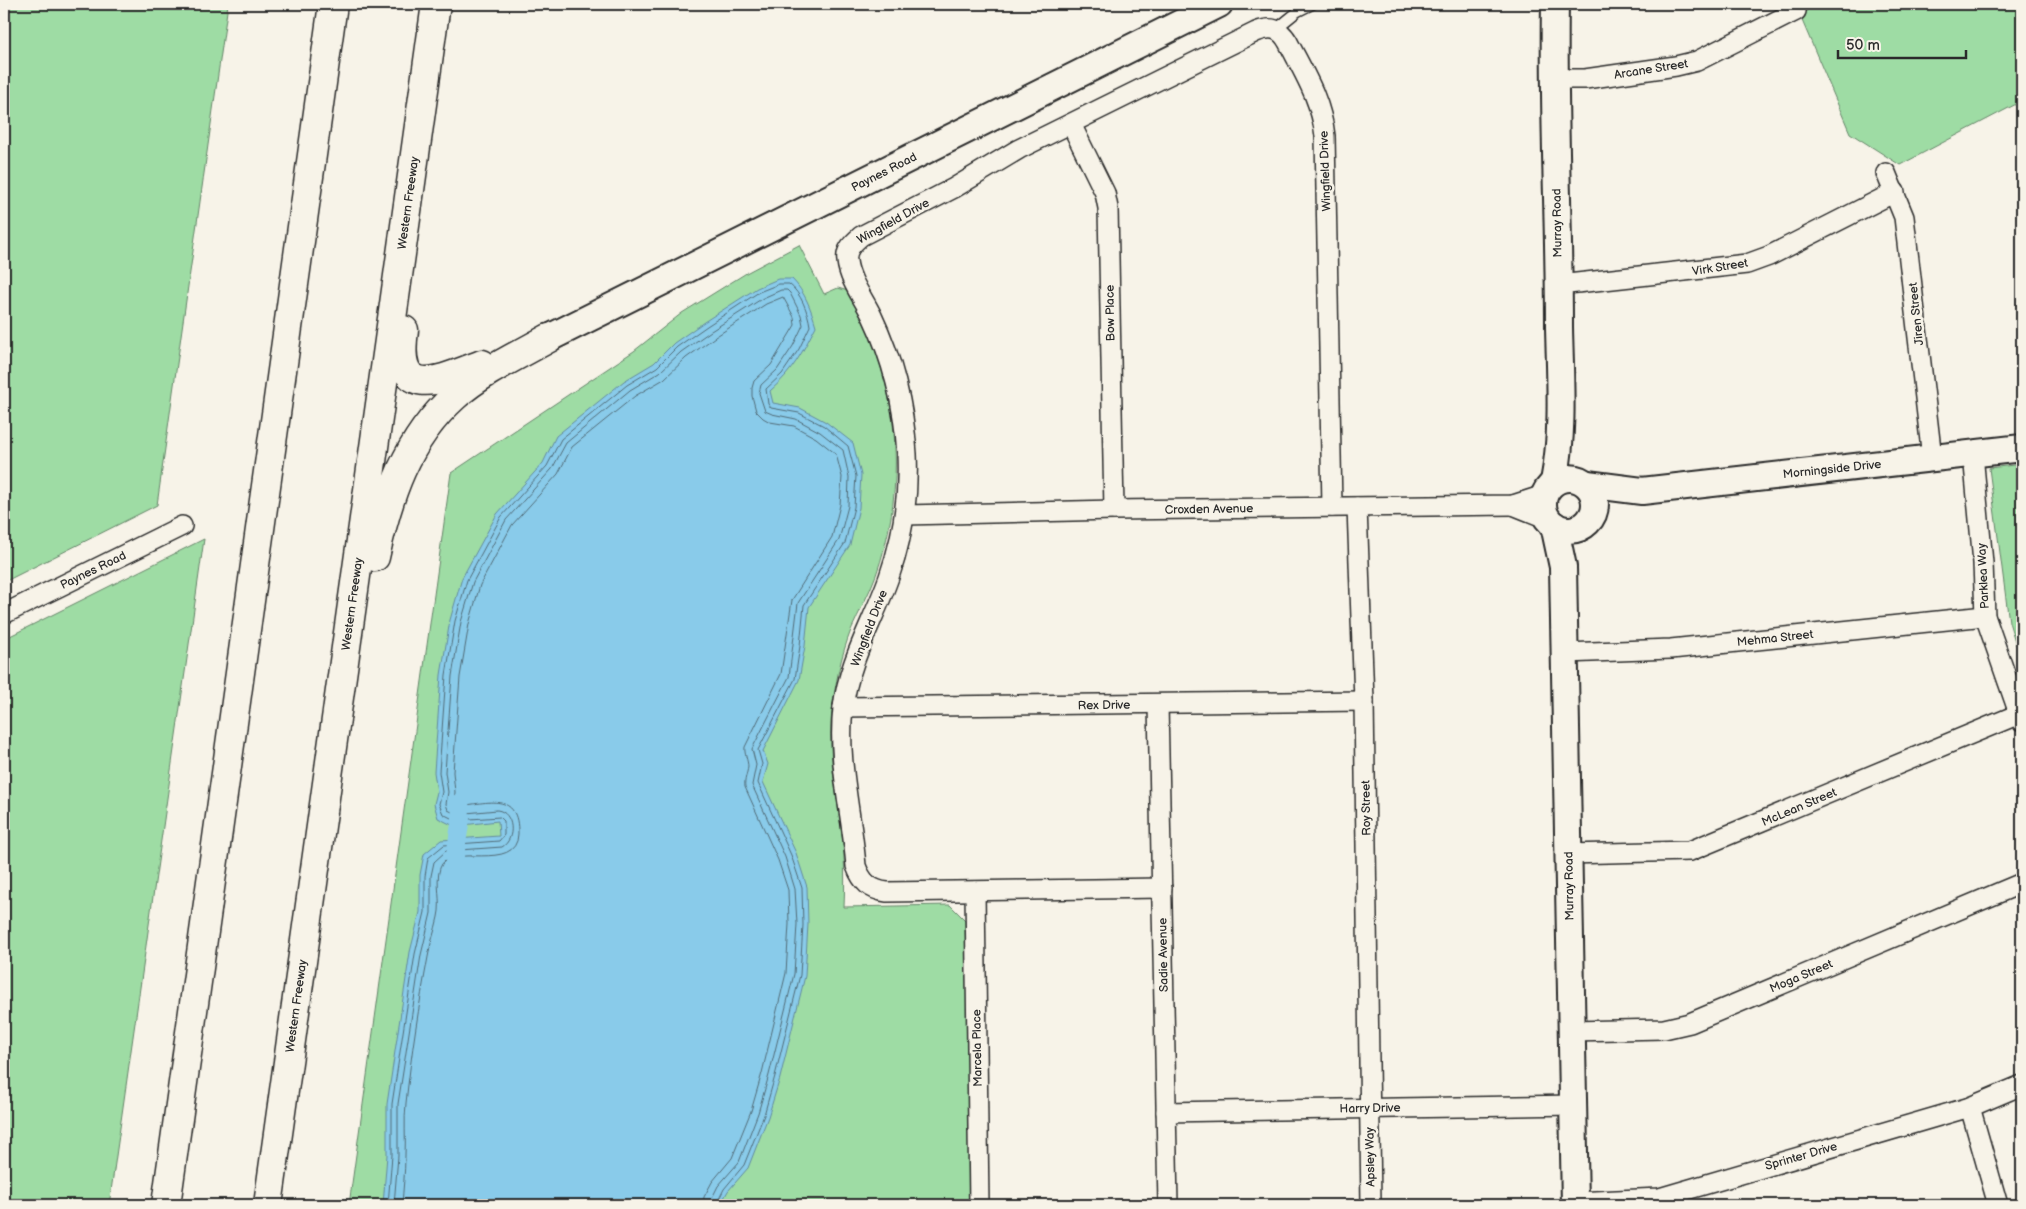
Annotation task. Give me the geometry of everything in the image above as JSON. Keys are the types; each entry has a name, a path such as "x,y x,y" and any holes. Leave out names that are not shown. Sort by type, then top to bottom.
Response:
{"highway":[{"path":"166,1205 333,4"},
{"path":"435,10 418,230 402,344 402,356 405,366 416,380 425,382 437,381 548,338"},
{"name":"Western Freeway","path":"268,1205 435,10"},
{"path":"316,851 366,600 384,516 394,484 420,435 455,396 495,368 548,338"}],"street":[{"name":"Paynes Road","path":"548,338 1219,4"},
{"name":"Murray Road","path":"1555,4 1554,79 1559,285 1560,442 1575,1204"},
{"name":"Arcane Street","path":"1554,79 1585,79 1676,66 1697,61 1796,11"},
{"name":"Wingfield Drive","path":"1162,888 878,891 861,878 856,866 842,746 843,707 864,634 889,577 905,515 908,471 901,398 889,357 872,316 849,270 846,260 847,252 852,244 861,236 954,188 1019,150 1256,32 1272,28 1283,33 1317,98 1322,114 1325,136 1332,507"},
{"name":"Bow Place","path":"1071,124 1105,193 1108,208 1114,510"},
{"name":"Jiren Street","path":"1886,173 1904,217 1908,238 1932,458"},
{"name":"Virk Street","path":"1559,285 1747,264 1770,256 1895,192"},
{"name":"Morningside Drive","path":"1561,497 1642,490 2022,448"},
{"name":"Parklea Way","path":"1973,454 1983,563 1985,616 2020,718"},
{"name":"Morningside Drive","path":"1587,521 1615,502 1642,490"},
{"path":"1594,496 1596,504 1587,521 1569,530 1561,529 1561,497 1594,496"},
{"name":"Croxden Avenue","path":"905,515 1114,510 1514,505 1561,497"},
{"name":"Roy Street","path":"1357,507 1364,701 1369,1108"},
{"name":"Murray Road","path":"1563,567 1587,521"},
{"name":"Paynes Road","path":"4,614 182,526"},
{"name":"Mehma Street","path":"1565,653 1671,650 1985,616"},
{"name":"Rex Drive","path":"843,707 1364,701"},
{"name":"Sadie Avenue","path":"1158,704 1168,1205"},
{"name":"McLean Street","path":"1568,854 1690,851 2020,718"},
{"name":"Moga Street","path":"1571,1032 1664,1029 1690,1023 2022,883"},
{"name":"Marcela Place","path":"975,891 979,1205"},
{"name":"Sprinter Drive","path":"1575,1204 1659,1198 1970,1107 2022,1085"},
{"name":"Harry Drive","path":"1166,1112 1574,1104"},
{"path":"1970,1107 1998,1205"},
{"name":"Apsley Way","path":"1369,1108 1371,1205"}],"lane":[{"path":"1276,30 1297,12 1313,4"}],"green space":[{"path":"4,4 228,4 157,505 4,582"},
{"path":"1795,4 2022,4 2022,101 1900,165 1850,133"},
{"path":"799,245 824,294 838,288 848,291 875,349 884,377 894,433 894,491 885,547 876,575 847,640 839,670 832,711 831,743 833,773 843,844 844,907 950,905 965,920 971,1205 349,1205 451,473 634,351 682,313 748,272"},
{"path":"2022,464 2022,664 2009,622 1989,468"},
{"path":"204,539 109,1205 4,1205 4,639"}],"water":[{"path":"778,279 792,279 797,284 807,301 816,326 791,369 770,391 773,403 800,408 826,422 853,443 861,475 859,508 850,545 809,607 799,680 763,751 768,764 763,782 796,853 807,887 808,924 805,976 780,1078 768,1117 748,1168 728,1191 720,1205 383,1205 387,1155 387,1104 410,952 420,912 420,875 424,854 441,840 499,836 498,821 454,826 438,818 434,804 437,792 434,772 441,675 450,620 462,578 497,514 543,463 556,436 624,381 654,363 674,343 757,288"}],"waterway":[{"path":"454,862 461,818 460,802"}]}
